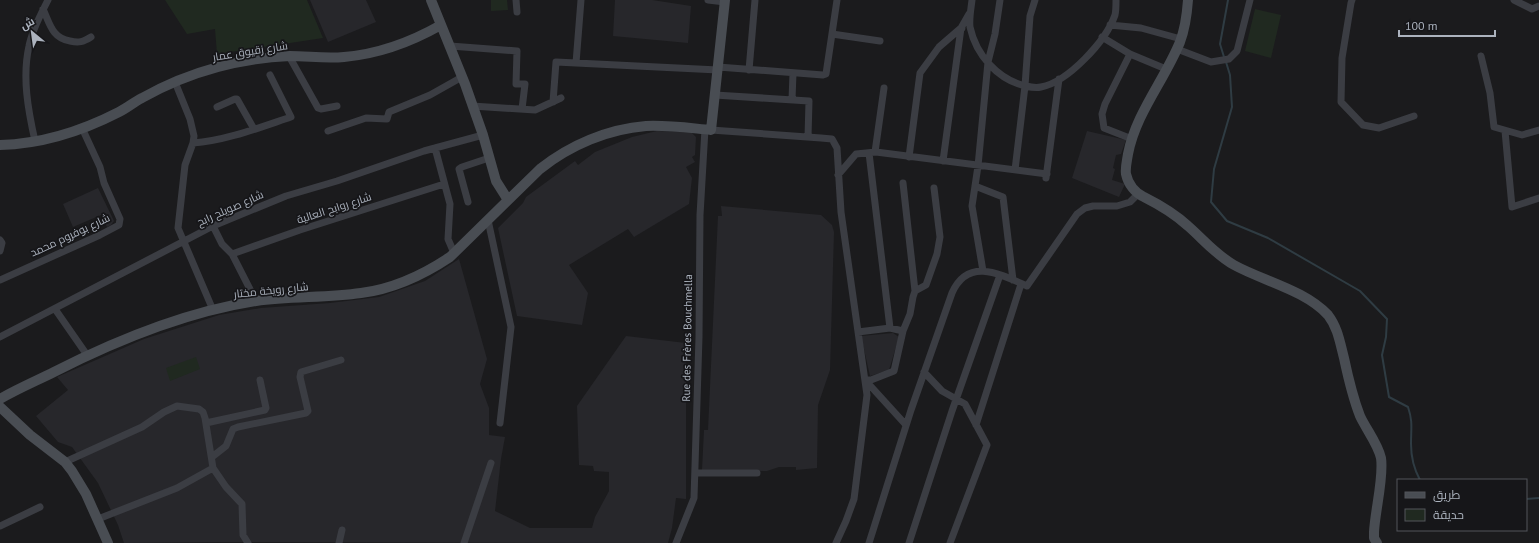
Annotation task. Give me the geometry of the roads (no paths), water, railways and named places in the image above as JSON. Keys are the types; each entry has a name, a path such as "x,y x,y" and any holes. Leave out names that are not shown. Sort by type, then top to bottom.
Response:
{"main road":[{"path":"431,0 462,77 483,135 496,180 508,200"},
{"path":"1188,0 1185,26 1177,49 1145,107 1132,139 1126,175 1128,183 1138,194 1161,205 1187,225 1222,258 1308,300 1326,314 1332,321 1339,336 1359,412 1381,458 1374,532 1374,538 1377,543"},
{"path":"708,130 715,95 725,1"},
{"name":"شارع زقيوق عمار","path":"0,144 35,141 60,136 108,117 175,82 218,67 242,62 289,56 343,57 363,55 401,44 421,36 441,25"},
{"name":"شارع رويخة مختار","path":"4,397 87,355 137,334 213,310 256,301 360,294 394,286 434,267 454,253 547,163 565,152 598,137 622,130 644,126 667,126 708,130"},
{"path":"3,410 65,462 76,478 98,518 108,543"}],"street":[{"path":"35,141 27,101 26,73 29,46 48,0"},
{"path":"516,0 516,12"},
{"path":"576,63 581,0"},
{"path":"708,0 725,1"},
{"path":"749,70 754,0"},
{"path":"553,102 556,62 749,70 823,75 828,73 836,0"},
{"path":"972,0 970,26 978,46 988,62 1002,77 1025,86 1040,87 1059,79 1079,66 1110,26 1115,14 1116,0"},
{"path":"983,271 972,206 978,166 988,62 995,34 1000,0"},
{"path":"1015,170 1025,86 1030,16 1036,0"},
{"path":"1177,49 1212,62 1229,59 1237,51 1250,0"},
{"path":"1352,0 1350,3 1342,58 1341,102 1363,125 1379,128 1414,116"},
{"path":"1514,0 1532,10 1539,6"},
{"path":"43,10 54,32 62,40 82,42 91,37"},
{"path":"909,157 920,73 939,48 961,28 971,10"},
{"path":"961,28 970,26"},
{"path":"1110,26 1141,28 1181,39"},
{"path":"943,161 961,28"},
{"path":"832,34 880,41"},
{"path":"1102,38 1130,54 1166,69"},
{"path":"450,46 517,51 516,84 524,84 522,109"},
{"path":"1130,54 1105,104 1102,114 1104,128 1132,139"},
{"path":"289,56 318,108 321,109 337,106"},
{"path":"1480,56 1490,93 1494,127 1522,135 1539,130"},
{"path":"792,100 793,73"},
{"path":"193,143 203,142 254,129 291,117 270,75"},
{"path":"328,132 366,118 387,119 389,112 430,95 462,77"},
{"path":"838,175 856,154 872,153 1015,170 1046,176 1059,79"},
{"path":"175,82 194,131 193,143 185,165 178,225 179,233 213,310"},
{"path":"884,88 872,153 890,328"},
{"path":"715,95 809,101 808,137"},
{"path":"472,106 535,110 561,98"},
{"path":"216,107 237,99 254,129"},
{"name":"شارع بوفروم محمد","path":"0,280 119,225 120,219 104,183 100,167 82,128"},
{"path":"708,130 832,140 837,148 842,220 867,395 854,499 836,543"},
{"name":"Rue des Frères Bouchmella","path":"676,543 694,498 700,216 708,130"},
{"path":"1505,131 1512,207 1539,198"},
{"name":"شارع صويلح رابح","path":"0,337 184,243 213,226 286,196 337,181 435,148 483,135"},
{"path":"435,148 450,204 448,238 454,253"},
{"path":"468,202 459,169 489,158"},
{"path":"865,380 872,380 894,371 903,331 910,314 915,291 903,183"},
{"name":"شارع روابح العالية","path":"232,254 300,230 444,184"},
{"path":"975,186 1003,197 1013,280"},
{"path":"915,291 926,285 937,254 940,236 934,188"},
{"path":"869,543 906,425 955,286 969,273 983,271 1000,274 1027,286 1077,214 1085,208 1093,206 1117,206 1130,202 1138,194"},
{"path":"488,220 511,326 500,423"},
{"path":"213,226 222,244 232,254 256,301"},
{"path":"0,240 2,243 0,251"},
{"path":"909,543 1000,274"},
{"path":"976,425 1022,284"},
{"path":"54,309 87,355"},
{"path":"858,332 890,328 903,331"},
{"path":"212,457 226,446 233,430 238,427 306,413 308,411 300,377 302,372 341,360"},
{"path":"924,372 942,390 965,404 987,445 950,543"},
{"path":"206,423 264,410 266,408 260,380"},
{"path":"865,380 906,425"},
{"path":"3,410 4,397"},
{"path":"65,462 142,427 164,412 177,406 199,409 203,412 206,423 213,468 226,487 242,504 243,535 248,543"},
{"path":"464,543 492,463"},
{"path":"98,518 177,488 213,468"},
{"path":"695,473 757,473"},
{"path":"0,526 40,507"},
{"path":"339,543 342,530"}],"waterway":[{"path":"1224,57 1220,44 1228,0"},
{"path":"1226,62 1230,75 1232,107 1214,169 1211,202 1227,221 1268,238 1360,291 1387,319 1386,337 1382,355 1389,397 1408,407 1410,412 1412,458 1420,479"},
{"path":"1527,499 1539,498"}]}
